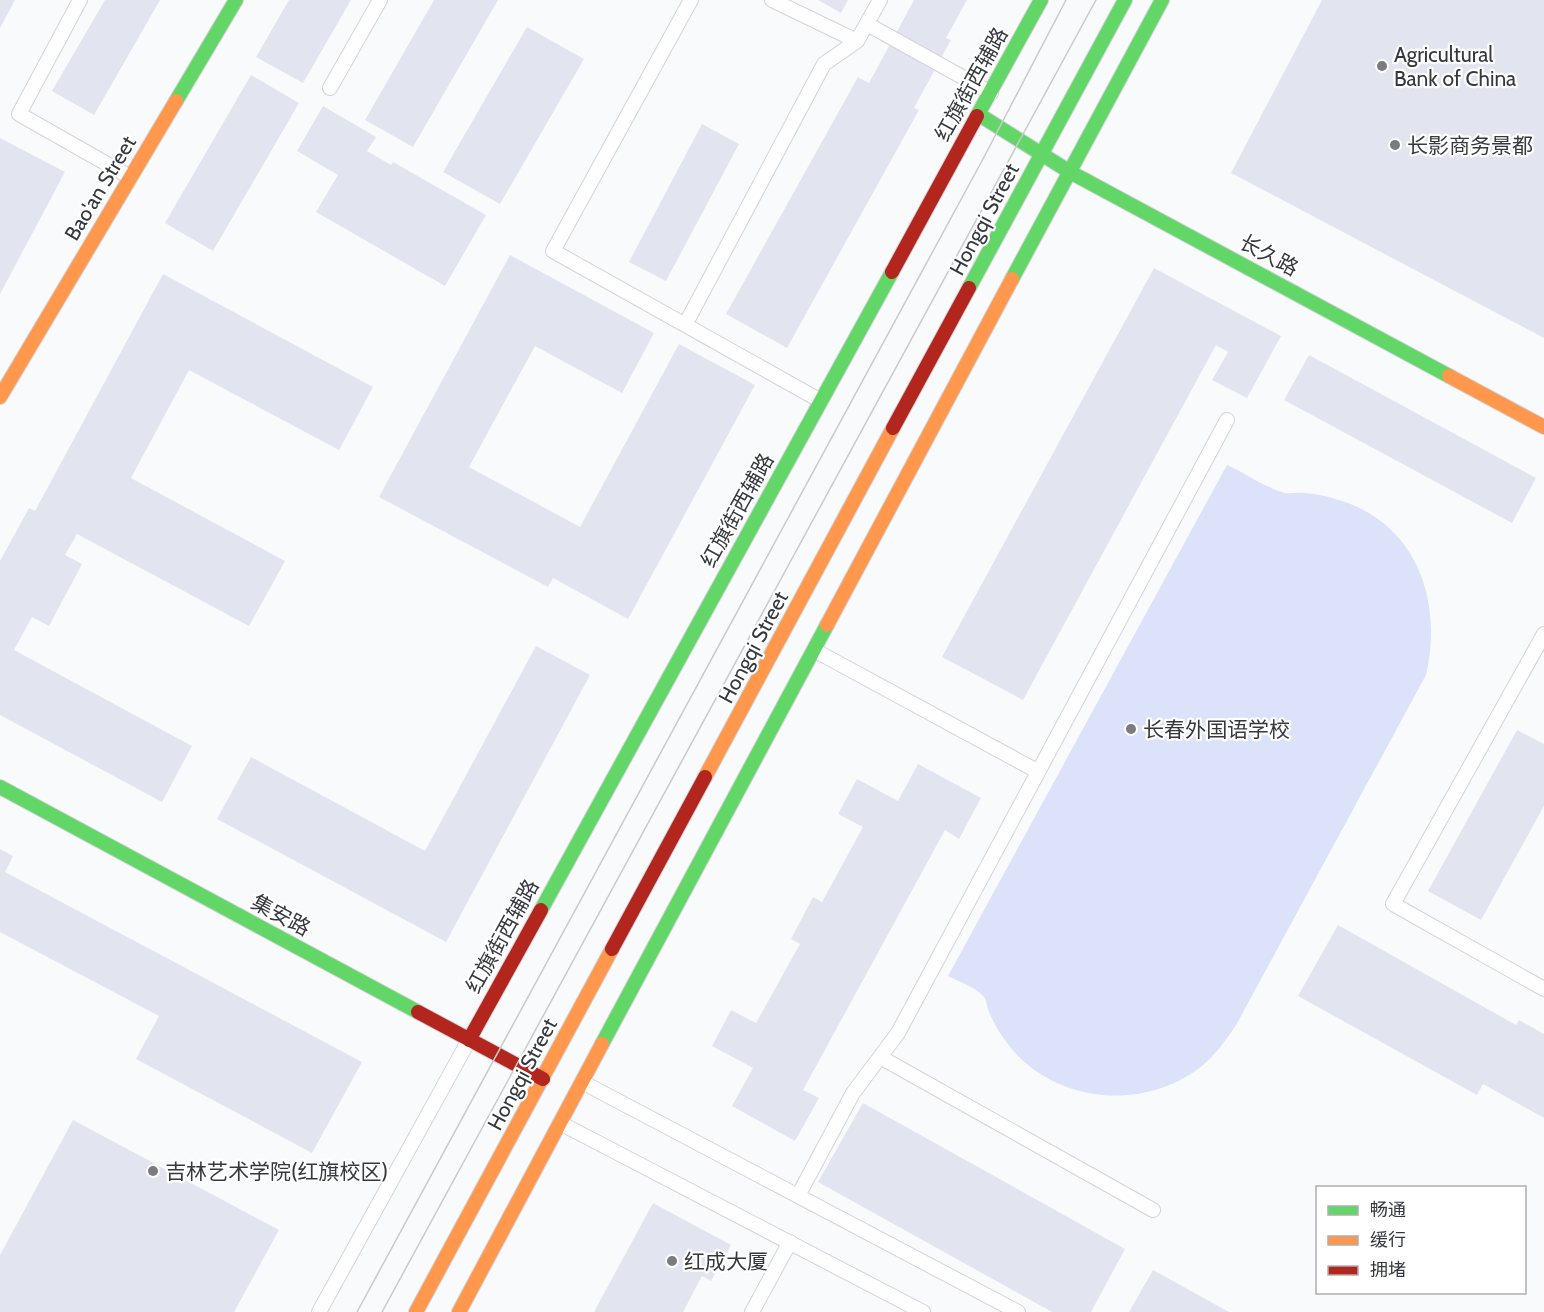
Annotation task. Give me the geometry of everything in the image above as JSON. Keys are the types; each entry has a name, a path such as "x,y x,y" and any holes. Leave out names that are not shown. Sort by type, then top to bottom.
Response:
{"main road":[{"name":"Bao'an Street","path":"0,397 130,177 224,10 236,0"},
{"name":"红旗街西辅路","path":"469,1040 1041,0"},
{"name":"Hongqi Street","path":"416,1312 1125,0"},
{"path":"459,1312 1162,0"},
{"name":"长久路","path":"978,114 1070,172 1544,427"},
{"name":"集安路","path":"0,787 543,1079"}],"lane":[{"path":"80,0 19,114 130,177"},
{"path":"330,88 380,0"},
{"path":"691,0 553,251 821,401"},
{"path":"772,0 857,42"},
{"path":"685,325 824,64 857,42 880,0"},
{"path":"867,24 990,93"},
{"path":"799,1194 853,1094 898,1033 1227,420"},
{"path":"1544,634 1393,904 1544,989"},
{"path":"814,650 1037,771"},
{"path":"319,1312 469,1040"},
{"path":"880,1058 1153,1210"},
{"path":"582,1082 799,1194 1018,1312"},
{"path":"561,1123 923,1312"},
{"path":"752,1312 790,1242"}],"shaded area":[{"path":"1227,465 1270,488 1285,493 1315,494 1348,503 1373,516 1393,532 1409,552 1428,598 1431,623 1426,675 1235,1027 1220,1047 1203,1065 1182,1079 1158,1089 1134,1094 1109,1095 1084,1092 1060,1084 1038,1072 1018,1056 995,1025 984,997 948,976"}],"building":[{"path":"0,0 15,0 0,28"},
{"path":"105,0 160,0 94,115 52,91"},
{"path":"289,0 351,0 303,83 256,57"},
{"path":"434,0 498,0 413,147 365,120"},
{"path":"818,0 848,0 841,13"},
{"path":"914,0 967,0 946,38 951,40 914,108 919,110 787,348 726,314 858,77 869,83"},
{"name":"长影商务景都","path":"1322,0 1544,0 1544,338 1231,173"},
{"path":"527,27 584,59 500,204 443,172"},
{"path":"251,75 299,103 213,251 165,223"},
{"path":"323,106 376,137 367,151 391,165 393,162 486,215 445,286 316,212 338,175 297,151"},
{"path":"702,124 739,144 666,281 629,262"},
{"path":"0,138 65,172 0,294"},
{"path":"510,255 654,333 622,393 535,346 469,467 580,527 679,344 755,385 628,619 553,578 548,587 379,497"},
{"path":"1154,268 1281,336 1247,398 1212,380 1228,352 1216,345 1023,700 942,657"},
{"path":"163,274 373,387 339,450 189,370 131,478 285,561 249,626 77,534 65,555 82,564 49,626 32,617 14,650 192,746 162,802 0,715 0,561 29,508 35,511"},
{"path":"1309,355 1536,478 1512,523 1284,400"},
{"path":"536,646 590,675 446,942 217,819 251,757 425,851"},
{"path":"1517,730 1544,744 1544,806 1481,920 1428,891"},
{"path":"918,764 981,798 959,839 945,830 803,1090 819,1098 795,1141 732,1106 753,1068 712,1046 731,1010 756,1023 800,944 791,939 813,897 822,902 863,827 838,814 857,779 898,801"},
{"path":"0,849 13,856 5,872 362,1062 312,1153 136,1059 159,1016 0,932"},
{"path":"1338,925 1516,1025 1519,1020 1544,1034 1544,1118 1483,1084 1477,1095 1298,996"},
{"path":"863,1103 1125,1249 1091,1312 1052,1312 818,1182"},
{"path":"73,1120 279,1230 234,1312 0,1312 0,1255"},
{"name":"红成大厦","path":"653,1203 731,1245 711,1281 702,1276 683,1312 594,1312"},
{"path":"1153,1270 1229,1312 1129,1312"}],"tram line":[{"path":"357,1312 983,159 1066,0"},
{"path":"382,1312 1096,0"}],"traffic: fast":[{"path":"176,101 236,0"},
{"path":"977,116 1041,0"},
{"path":"969,288 1125,0"},
{"path":"1012,279 1162,0"},
{"path":"978,114 1070,172 1449,376"},
{"path":"541,910 892,272"},
{"path":"602,1044 827,625"},
{"path":"0,787 418,1012"}],"traffic: slow":[{"path":"0,397 176,101"},
{"path":"827,625 1012,279"},
{"path":"1449,376 1544,427"},
{"path":"705,777 893,428"},
{"path":"416,1312 612,949"},
{"path":"459,1312 602,1044"}],"traffic: jam":[{"path":"892,272 977,116"},
{"path":"893,428 969,288"},
{"path":"612,949 705,777"},
{"path":"469,1040 541,910"},
{"path":"418,1012 543,1079"}],"place":[{"name":"Agricultural Bank of China","path":"1382,66"},
{"name":"长影商务景都","path":"1395,145"},
{"name":"长春外国语学校","path":"1131,729"},
{"name":"吉林艺术学院(红旗校区)","path":"153,1171"},
{"name":"红成大厦","path":"672,1261"}]}
